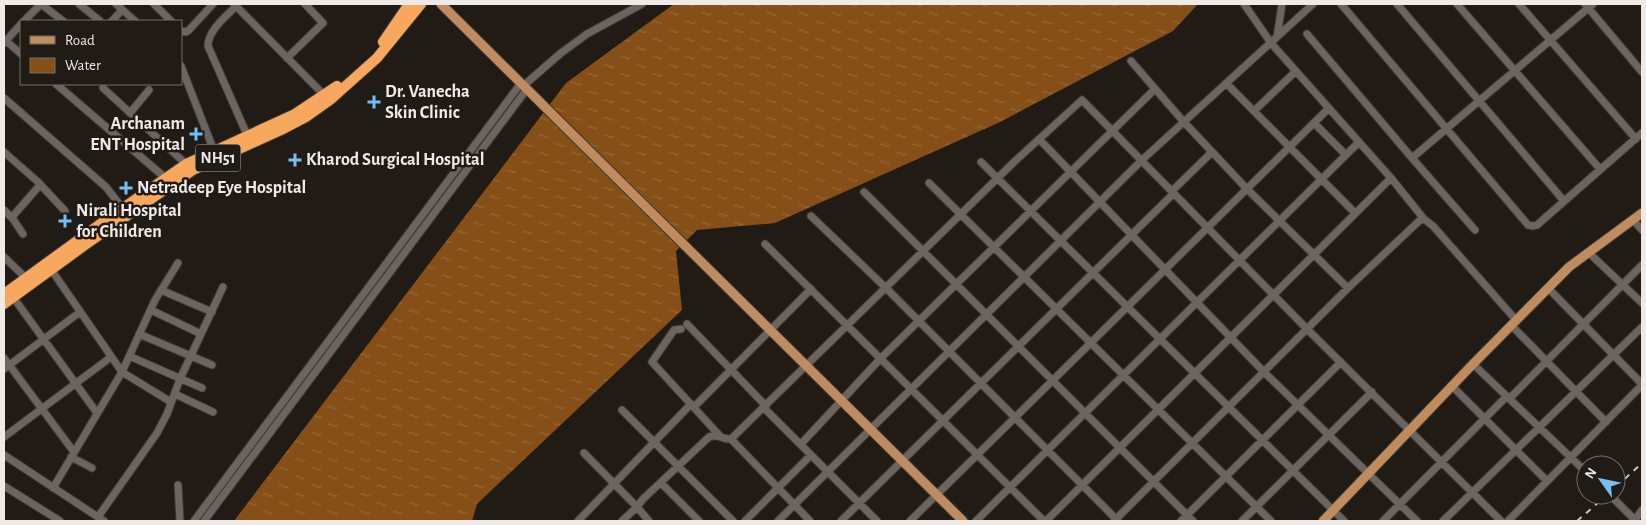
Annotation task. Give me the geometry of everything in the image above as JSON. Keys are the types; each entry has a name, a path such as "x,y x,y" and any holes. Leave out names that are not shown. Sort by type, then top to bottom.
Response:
{"highway":[{"name":"NH51","path":"8,296 169,181 186,164 248,137 327,98 373,54 409,4"},
{"name":"NH51","path":"169,181 295,123 377,58 421,4"},
{"name":"NH51","path":"4,304 8,296 26,278 49,266"}],"main road":[{"path":"441,4 963,521"},
{"path":"1323,521 1569,267 1642,213"}],"street":[{"path":"25,20 41,4 62,20"},
{"path":"79,4 99,20"},
{"path":"116,4 134,20"},
{"path":"154,4 170,20"},
{"path":"182,32 189,30 213,4"},
{"path":"287,58 322,23 304,4"},
{"path":"194,521 264,434 524,86 561,53 587,34 642,4"},
{"path":"1244,4 1271,43 1391,178 1424,219 1433,226 1513,323 1546,361 1606,422"},
{"path":"1277,37 1282,4"},
{"path":"778,521 1142,160 1313,4"},
{"path":"1341,4 1528,225 1537,225 1642,133"},
{"path":"1397,4 1564,201"},
{"path":"1457,4 1600,169"},
{"path":"1519,4 1636,138"},
{"path":"248,137 208,46 208,39 211,33 235,5 327,98"},
{"path":"1412,158 1551,40 1589,5 1642,72"},
{"path":"113,20 122,10"},
{"path":"20,25 4,41 20,53"},
{"path":"1307,34 1475,230"},
{"path":"1131,61 1183,121 1247,189 1348,288"},
{"path":"182,69 214,151"},
{"path":"1254,110 1296,71"},
{"path":"1226,83 1355,213"},
{"path":"57,85 169,181"},
{"path":"103,88 186,164"},
{"path":"800,444 881,358 1155,89"},
{"path":"130,113 149,90"},
{"path":"4,98 106,187 125,212"},
{"path":"877,521 800,444 765,406 731,369 684,327 674,330 652,362 720,436 727,440 731,439 765,406 806,366 849,325 998,178 1082,100 1307,329 1501,521"},
{"path":"910,521 1329,108"},
{"path":"1314,123 1346,155"},
{"path":"1039,139 1264,372 1416,521"},
{"path":"976,521 1359,142"},
{"path":"4,152 65,211"},
{"path":"841,521 1132,235 1212,152"},
{"path":"982,162 1344,521"},
{"path":"766,244 1045,521 1391,178"},
{"path":"929,183 1271,521"},
{"path":"12,217 40,185"},
{"path":"864,192 1193,521"},
{"path":"4,210 12,217 23,234"},
{"path":"811,216 1048,450 1116,521 1348,288 1414,224 1424,219"},
{"path":"1633,220 1642,230"},
{"path":"1588,252 1642,303"},
{"path":"4,257 26,278"},
{"path":"53,488 122,372 161,290 178,263"},
{"path":"1383,521 1642,265"},
{"path":"49,266 122,372 172,402"},
{"path":"98,517 157,433 172,402 190,356 223,287"},
{"path":"1508,521 1642,385 1548,288"},
{"path":"578,521 653,442 731,369 811,289"},
{"path":"161,290 212,312"},
{"path":"8,296 44,339 97,413"},
{"path":"151,310 201,334"},
{"path":"6,367 80,312"},
{"path":"1443,521 1642,327"},
{"path":"140,334 212,364"},
{"path":"129,356 202,388"},
{"path":"4,435 112,357"},
{"path":"4,358 6,367 41,409 72,455 92,468"},
{"path":"1181,521 1341,362"},
{"path":"1473,364 1576,462"},
{"path":"1452,386 1547,481"},
{"path":"1242,521 1372,392"},
{"path":"175,394 213,412"},
{"path":"622,410 733,521"},
{"path":"204,521 264,434"},
{"path":"622,521 709,437 714,435 720,436"},
{"path":"731,439 810,521"},
{"path":"584,454 649,521"},
{"path":"4,455 104,521"},
{"path":"745,521 811,455"},
{"path":"661,483 699,521"},
{"path":"178,485 180,521"},
{"path":"4,486 60,521"},
{"path":"1620,505 1636,520 1642,510"}],"water":[{"path":"674,4 1198,4 1173,31 1000,122 775,223 697,230 676,251 682,310 477,504 472,521 234,521 566,83"}],"railway":[{"path":"1626,478 1642,463"},
{"path":"1577,521 1595,505"}],"place":[{"name":"Dr. Vanecha Skin Clinic","path":"374,102"},
{"name":"Archanam ENT Hospital","path":"196,134"},
{"name":"Kharod Surgical Hospital","path":"295,160"},
{"name":"Netradeep Eye Hospital","path":"126,188"},
{"name":"Nirali Hospital for Children","path":"65,221"}]}
